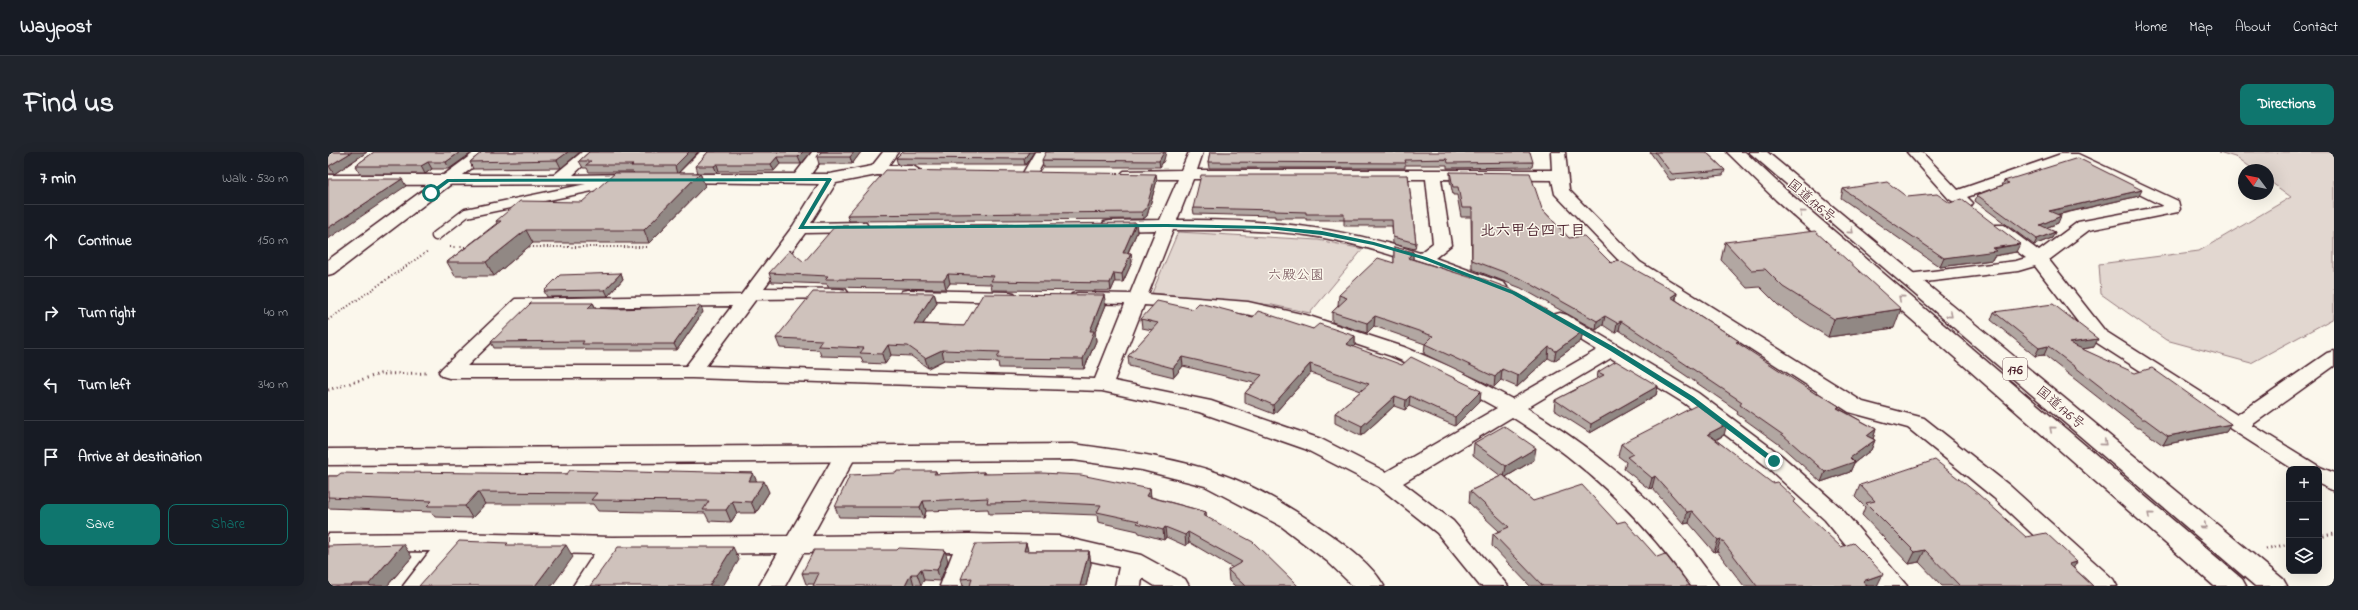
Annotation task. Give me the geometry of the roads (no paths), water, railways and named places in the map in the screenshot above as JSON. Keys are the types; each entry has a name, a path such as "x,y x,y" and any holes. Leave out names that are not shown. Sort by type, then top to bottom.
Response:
{"main road":[{"path":"328,269 485,152"},
{"name":"国道176号","path":"1735,152 1782,196 2232,586"},
{"name":"国道176号","path":"1757,152 2273,586"},
{"path":"328,457 1073,452 1142,462 1213,480 1290,519 1337,554 1370,586"}],"street":[{"path":"558,179 590,152"},
{"path":"682,179 708,152"},
{"path":"799,179 820,152"},
{"path":"877,170 891,152"},
{"path":"1031,173 1042,152"},
{"path":"1102,385 1189,174 1196,152"},
{"path":"1558,152 1562,191 1634,266 1856,407 1916,423 2002,492 2104,586"},
{"path":"1914,152 1954,196 2039,259 2098,335 2237,425 2305,466"},
{"path":"1908,279 2018,266 2039,259 2084,226 2172,209 2172,204 2078,158 2066,157 1954,196"},
{"path":"331,182 361,164"},
{"path":"331,182 558,179 830,179 877,170 931,171"},
{"path":"1016,172 1047,173"},
{"path":"1117,174 1560,175"},
{"path":"1424,258 1442,245 1433,175"},
{"path":"692,372 800,228 830,179"},
{"path":"1095,226 1167,225 1267,228 1322,233 1374,244 1424,258 1514,293"},
{"path":"800,228 880,227"},
{"path":"862,294 522,303 449,372 692,372 1102,385 1204,406 1259,423 1313,444 1387,482 1445,527 1495,586"},
{"path":"893,295 1027,297"},
{"path":"1059,297 1138,299 1273,312 1378,344 1448,372 1514,407 1571,446 1632,497 1691,566 1704,586"},
{"path":"1547,312 1612,349 1692,398 1774,461 1834,514 1894,586"},
{"path":"1387,482 1612,349"},
{"path":"2237,425 2334,357"},
{"path":"772,586 794,544 846,454"},
{"path":"2322,476 2334,483"},
{"path":"416,586 451,542"},
{"path":"328,543 451,542 612,546 969,543 1059,545 1132,561 1176,586"},
{"path":"953,586 969,543"},
{"path":"586,586 612,546"},
{"path":"1128,586 1132,561"}],"lane":[{"path":"436,236 466,213 602,186 622,179"}],"district":[{"name":"北六甲台四丁目","path":"1533,230"}],"park label":[{"name":"六殿公園","path":"1296,274"}]}
